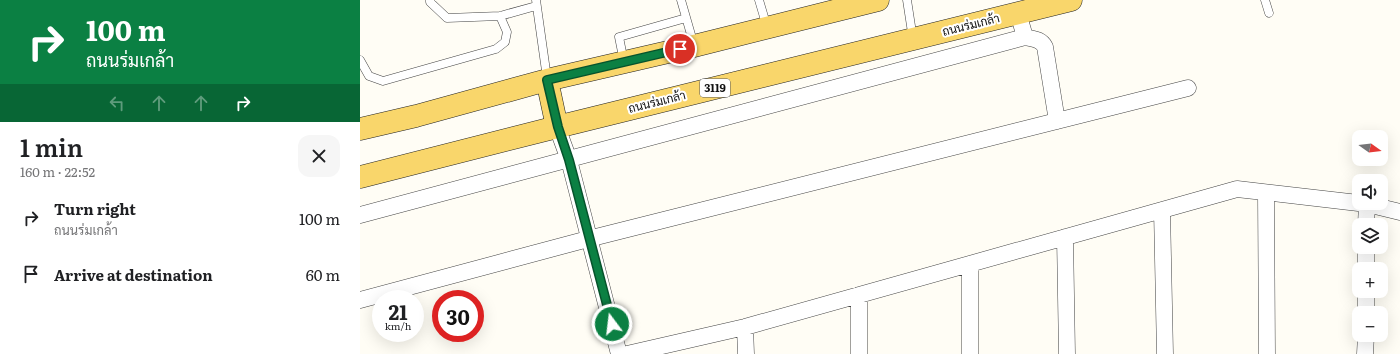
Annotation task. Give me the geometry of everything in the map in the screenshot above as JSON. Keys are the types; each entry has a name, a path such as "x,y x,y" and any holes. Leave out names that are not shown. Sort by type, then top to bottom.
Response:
{"main road":[{"path":"360,129 416,116 547,80 694,46 878,0"},
{"name":"ถนนร่มเกล้า","path":"360,178 558,127 1071,0"},
{"path":"547,80 558,127"}],"street":[{"path":"1018,13 1025,38"},
{"path":"360,215 1025,38 1039,40 1043,42 1045,47 1057,121"},
{"path":"360,300 588,239 1188,88"},
{"path":"558,127 569,160 588,239 620,354"},
{"path":"628,354 745,327 1237,189 1352,202"},
{"path":"1266,193 1267,354"},
{"path":"1388,209 1400,212"},
{"path":"1162,210 1165,354"},
{"path":"1065,237 1067,354"},
{"path":"970,264 970,354"},
{"path":"859,295 859,354"},
{"path":"745,327 746,354"},
{"path":"1365,354 1366,342"}],"lane":[{"path":"430,0 430,2 447,18 500,16 536,3 547,80"},
{"path":"681,0 694,46"},
{"path":"759,0 767,28"},
{"path":"908,0 913,39"},
{"path":"1265,0 1269,13"},
{"path":"360,60 369,76 383,81 496,48 505,42 507,32 500,16"},
{"path":"624,62 619,37 686,18"}],"route":[{"path":"612,324 588,239 569,160 558,127 547,80 680,49"}]}
